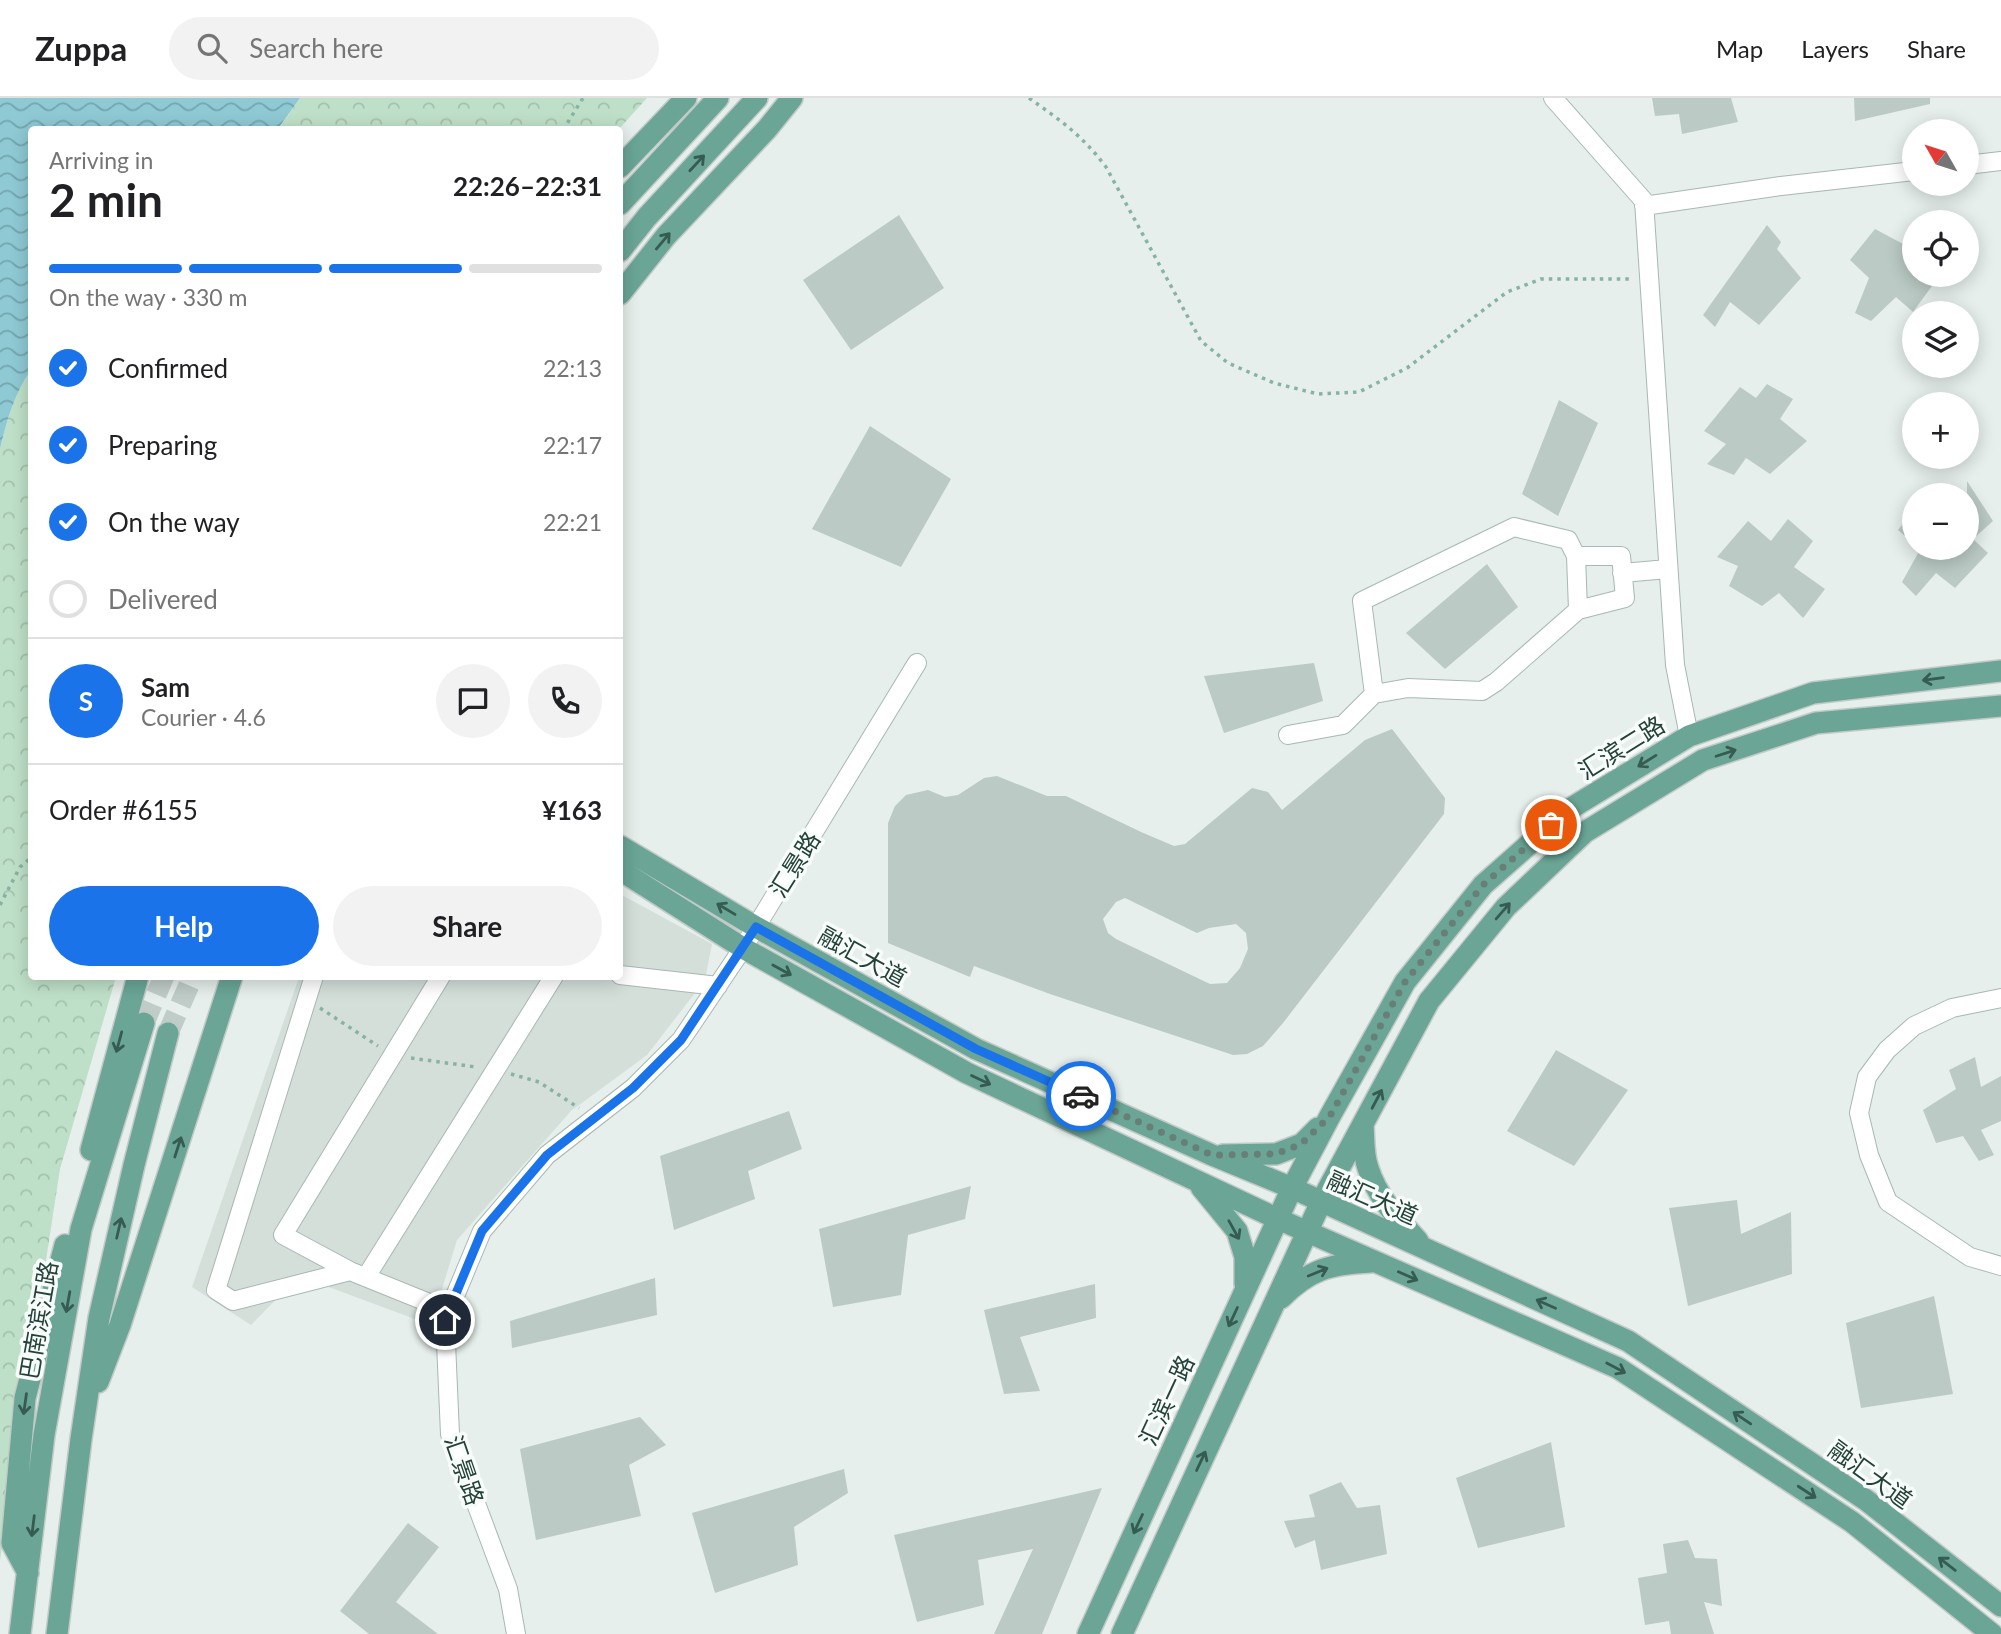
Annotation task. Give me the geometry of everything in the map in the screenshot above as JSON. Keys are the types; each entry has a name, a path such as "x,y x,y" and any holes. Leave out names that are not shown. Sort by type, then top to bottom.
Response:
{"main road":[{"path":"623,164 686,98"},
{"path":"623,201 718,98"},
{"path":"623,247 647,217 757,98"},
{"path":"623,290 666,236 767,129 792,98"},
{"name":"汇滨二路","path":"1292,1188 1405,982 1483,885 1567,810 1689,736 1813,693 2001,671"},
{"path":"1122,1634 1321,1202 1429,1001 1506,907 1585,832 1703,760 1816,723 2001,706"},
{"name":"融汇大道","path":"623,848 756,927 976,1049 1292,1188 1628,1341 1866,1500 2001,1606"},
{"name":"融汇大道","path":"623,872 743,948 967,1073 1306,1232 1618,1367 1852,1522 1992,1634"},
{"path":"28,1573 12,1543 25,1398 137,980"},
{"path":"83,1419 120,1325 231,980"},
{"name":"巴南滨江路","path":"20,1634 44,1435 81,1229 144,1023"},
{"path":"57,1634 83,1419 99,1318 168,1033"},
{"path":"1212,1155 1276,1154 1301,1144 1330,1116"},
{"path":"1363,1124 1367,1167 1379,1194 1399,1221 1427,1250"},
{"path":"1195,1180 1237,1231 1245,1257 1245,1292"},
{"name":"汇滨一路","path":"1088,1634 1292,1188"},
{"path":"1272,1307 1296,1283 1318,1270 1344,1263 1377,1262"}],"street":[{"path":"1553,98 1644,201 1675,665 1689,736"},
{"path":"1979,164 2001,161"},
{"path":"1644,206 1902,172"},
{"path":"1374,694 1362,601 1514,527 1567,540 1576,556 1578,610"},
{"path":"1288,735 1343,725 1374,694 1408,688 1482,691 1496,682 1578,610 1625,598 1621,556 1576,556"},
{"path":"1622,573 1668,569"},
{"name":"汇景路","path":"516,1634 508,1588 450,1434 445,1320 482,1231 547,1155 633,1088 681,1040 743,948 917,663"},
{"path":"623,975 718,986"},
{"path":"313,980 215,1290 233,1301 358,1274 496,1069 552,980"},
{"path":"439,980 283,1235 358,1274 449,1311"},
{"path":"2001,998 1952,1008 1914,1026 1888,1050 1867,1077 1858,1112 1869,1155 1888,1202 1970,1257 2001,1266"}],"path":[{"path":"566,126 583,98"},
{"path":"1029,98 1071,127 1106,167 1201,341 1228,363 1274,383 1318,394 1359,393 1407,368 1507,292 1541,279 1650,279"},
{"path":"0,905 20,867 28,860"},
{"path":"307,999 393,1055 496,1069 539,1082 595,1118"}],"shaded area":[{"path":"623,896 712,944 705,980 647,1055 571,1111 457,1240 431,1325 299,1276 251,1325 192,1287 298,980 623,980"}],"green space":[{"path":"300,98 647,98 622,126 281,126"},
{"path":"28,374 28,980 115,980 60,1169 0,1560 0,449 8,418"}],"water":[{"path":"0,98 300,98 280,126 28,126 28,374 8,418 0,449"}],"building":[{"path":"1652,98 1731,98 1738,122 1682,134 1679,114 1655,116"},
{"path":"1854,98 1930,98 1930,104 1855,121"},
{"path":"899,215 944,288 851,350 803,280"},
{"path":"1767,225 1781,242 1777,249 1801,278 1759,325 1730,302 1715,327 1703,315"},
{"path":"1875,229 1902,243 1902,287 1931,287 1921,301 1902,302 1896,297 1871,321 1855,313 1869,278 1850,260"},
{"path":"1767,384 1793,399 1780,419 1807,441 1770,474 1746,458 1734,475 1707,464 1726,444 1704,431 1740,387 1756,398"},
{"path":"1559,400 1598,423 1558,516 1522,494"},
{"path":"870,426 951,479 901,567 812,529"},
{"path":"1979,499 1993,521 1979,534"},
{"path":"1788,519 1813,541 1794,567 1825,589 1803,618 1779,593 1762,606 1729,586 1738,566 1717,557 1748,521 1771,541"},
{"path":"1979,545 1988,553 1955,588 1936,573 1916,596 1902,582 1914,560 1979,560"},
{"path":"1487,564 1518,607 1445,669 1406,633"},
{"path":"1314,663 1323,701 1224,733 1204,676"},
{"path":"1392,729 1445,798 1444,814 1283,1023 1263,1046 1247,1054 1233,1055 974,966 970,977 888,943 888,823 895,806 906,795 928,790 945,797 958,795 984,778 997,776 1047,796 1066,796 1174,846 1185,844 1252,788 1268,792 1282,810 1365,740","holes":["1125,898 1197,933 1209,928 1236,924 1246,933 1248,949 1240,968 1227,983 1210,984 1116,939 1108,933 1103,919 1116,902"]},
{"path":"1556,1050 1628,1090 1574,1166 1507,1131"},
{"path":"1975,1057 1981,1087 2001,1076 2001,1121 1981,1130 1994,1155 1979,1161 1963,1136 1936,1143 1923,1110 1956,1089 1949,1070"},
{"path":"789,1111 802,1149 748,1171 755,1199 674,1230 660,1156"},
{"path":"971,1186 965,1219 908,1235 901,1295 833,1307 819,1229"},
{"path":"1737,1200 1741,1234 1791,1212 1792,1274 1688,1306 1669,1208"},
{"path":"655,1278 657,1315 512,1348 510,1321"},
{"path":"1095,1284 1096,1318 1020,1337 1040,1391 1004,1394 984,1310"},
{"path":"1934,1296 1953,1394 1861,1408 1846,1323"},
{"path":"640,1417 666,1445 629,1465 641,1516 536,1540 520,1449"},
{"path":"1551,1442 1565,1527 1478,1548 1456,1478"},
{"path":"844,1469 848,1493 794,1527 798,1565 715,1593 692,1513"},
{"path":"1341,1482 1357,1508 1380,1505 1387,1554 1321,1570 1315,1540 1295,1548 1284,1521 1315,1517 1309,1495"},
{"path":"1102,1488 1042,1634 994,1634 1033,1549 978,1560 984,1605 917,1622 894,1535"},
{"path":"408,1523 439,1547 396,1602 438,1634 369,1634 340,1611"},
{"path":"1688,1540 1695,1558 1717,1559 1722,1606 1704,1602 1714,1634 1671,1634 1669,1621 1645,1625 1638,1578 1667,1573 1663,1544"}],"tunnel":[{"path":"144,1023 162,980"},
{"path":"168,1033 191,980"}],"way so far":[{"path":"1081,1096 1212,1155 1276,1154 1301,1144 1330,1116 1405,982 1483,885 1551,825"}],"route":[{"path":"445,1320 482,1231 547,1155 633,1088 681,1040 756,927 976,1049 1081,1096"}]}
